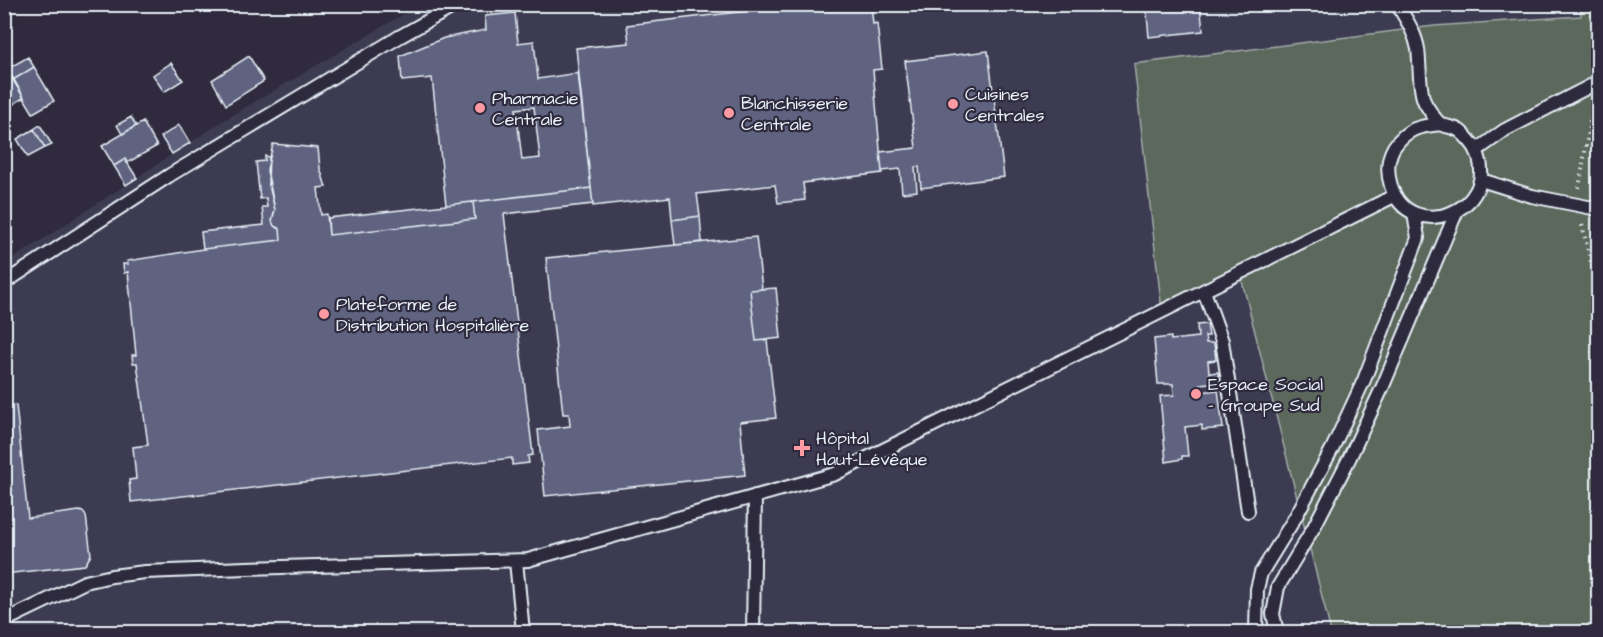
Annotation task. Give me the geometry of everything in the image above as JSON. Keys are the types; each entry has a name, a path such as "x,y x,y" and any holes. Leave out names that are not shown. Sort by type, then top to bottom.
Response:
{"lane":[{"path":"4,283 170,175 458,4"},
{"path":"1397,4 1410,24 1418,47 1424,102 1441,124"},
{"path":"1477,150 1505,130 1599,82"},
{"path":"1277,633 1273,614 1278,587 1314,527 1349,459 1383,386 1456,213 1474,196 1480,180 1477,150 1459,130 1441,124 1419,126 1401,137 1390,153 1387,174 1394,196 1414,213 1435,218 1456,213"},
{"path":"1480,180 1532,196 1599,209"},
{"path":"4,621 85,582 145,572 528,560 835,474 1394,196"},
{"path":"1256,633 1257,589 1261,573 1296,516 1332,449 1364,381 1418,238 1414,213"},
{"path":"1204,291 1222,341 1248,511"},
{"path":"753,633 755,496"},
{"path":"516,561 523,633"}],"shaded area":[{"name":"Hôpital Haut-Lévêque","path":"419,5 1598,5 1598,632 5,632 5,264 226,119"}],"green space":[{"path":"1580,5 1598,5 1598,632 1331,632 1240,273 1162,311 1134,64 1434,26 1581,16"}],"building":[{"name":"Blanchisserie Centrale","path":"807,4 871,4 873,24 877,23 882,69 873,70 882,173 803,183 805,200 778,203 775,185 697,194 700,216 672,220 670,197 593,206 576,48 629,43 627,25"},
{"path":"1146,4 1200,4 1203,31 1149,37"},
{"name":"Pharmacie Centrale","path":"515,13 518,43 534,41 538,79 578,73 591,188 446,205 432,78 402,81 400,56 444,38 486,30 485,16","holes":["534,107 540,158 522,160 516,109"]},
{"name":"Cuisines Centrales","path":"988,51 1004,177 921,188 919,167 915,167 917,191 902,193 900,169 882,171 880,152 916,148 905,61"},
{"path":"249,56 264,81 226,105 212,80"},
{"path":"28,57 34,67 13,80 7,69"},
{"path":"171,63 183,80 164,92 153,75"},
{"path":"34,67 54,101 33,113 13,80"},
{"path":"11,75 24,97 14,104 4,88 4,79"},
{"path":"131,117 136,126 122,134 117,125"},
{"path":"143,122 157,146 127,163 125,159 114,166 102,146"},
{"path":"40,125 52,145 45,148 34,129"},
{"path":"179,125 190,143 172,154 161,137"},
{"path":"34,129 45,148 28,157 17,139"},
{"name":"Plateforme de Distribution Hospitalière","path":"273,144 318,148 320,168 326,187 318,188 321,215 327,214 329,235 475,219 473,202 591,188 593,204 504,214 533,455 528,456 529,463 512,465 512,458 131,502 129,480 136,479 133,447 148,445 137,363 133,363 132,355 136,355 128,272 124,273 123,264 128,264 127,261 203,249 281,240 280,229 274,226 272,221 275,210 267,170"},
{"path":"265,156 269,157 268,181 275,210 272,221 274,226 280,229 281,240 203,249 201,232 264,225 262,207 267,207 266,198 260,199 256,162 265,161"},
{"path":"125,159 137,178 126,185 114,166"},
{"path":"473,202 475,219 329,235 328,218"},
{"path":"700,216 702,242 675,245 672,220"},
{"path":"4,228 13,244 4,249"},
{"path":"756,237 762,289 750,290 756,341 767,340 776,418 740,422 745,475 545,496 538,430 570,426 569,414 563,414 546,258"},
{"path":"776,288 781,338 756,341 750,290"},
{"name":"Espace Social - Groupe Sud","path":"1207,324 1209,336 1205,336 1206,343 1214,343 1216,360 1208,361 1209,373 1218,372 1219,382 1200,384 1201,392 1218,390 1223,428 1202,430 1202,425 1185,427 1188,456 1166,462 1160,396 1174,395 1173,384 1158,384 1154,339 1198,337 1197,325"},
{"path":"16,405 28,518 83,512 86,516 91,555 85,565 4,574 4,406"}],"place":[{"name":"Cuisines Centrales","path":"953,104"},
{"name":"Pharmacie Centrale","path":"480,108"},
{"name":"Blanchisserie Centrale","path":"729,113"},
{"name":"Plateforme de Distribution Hospitalière","path":"324,314"},
{"name":"Espace Social - Groupe Sud","path":"1196,394"},
{"name":"Hôpital Haut-Lévêque","path":"802,448"}]}
